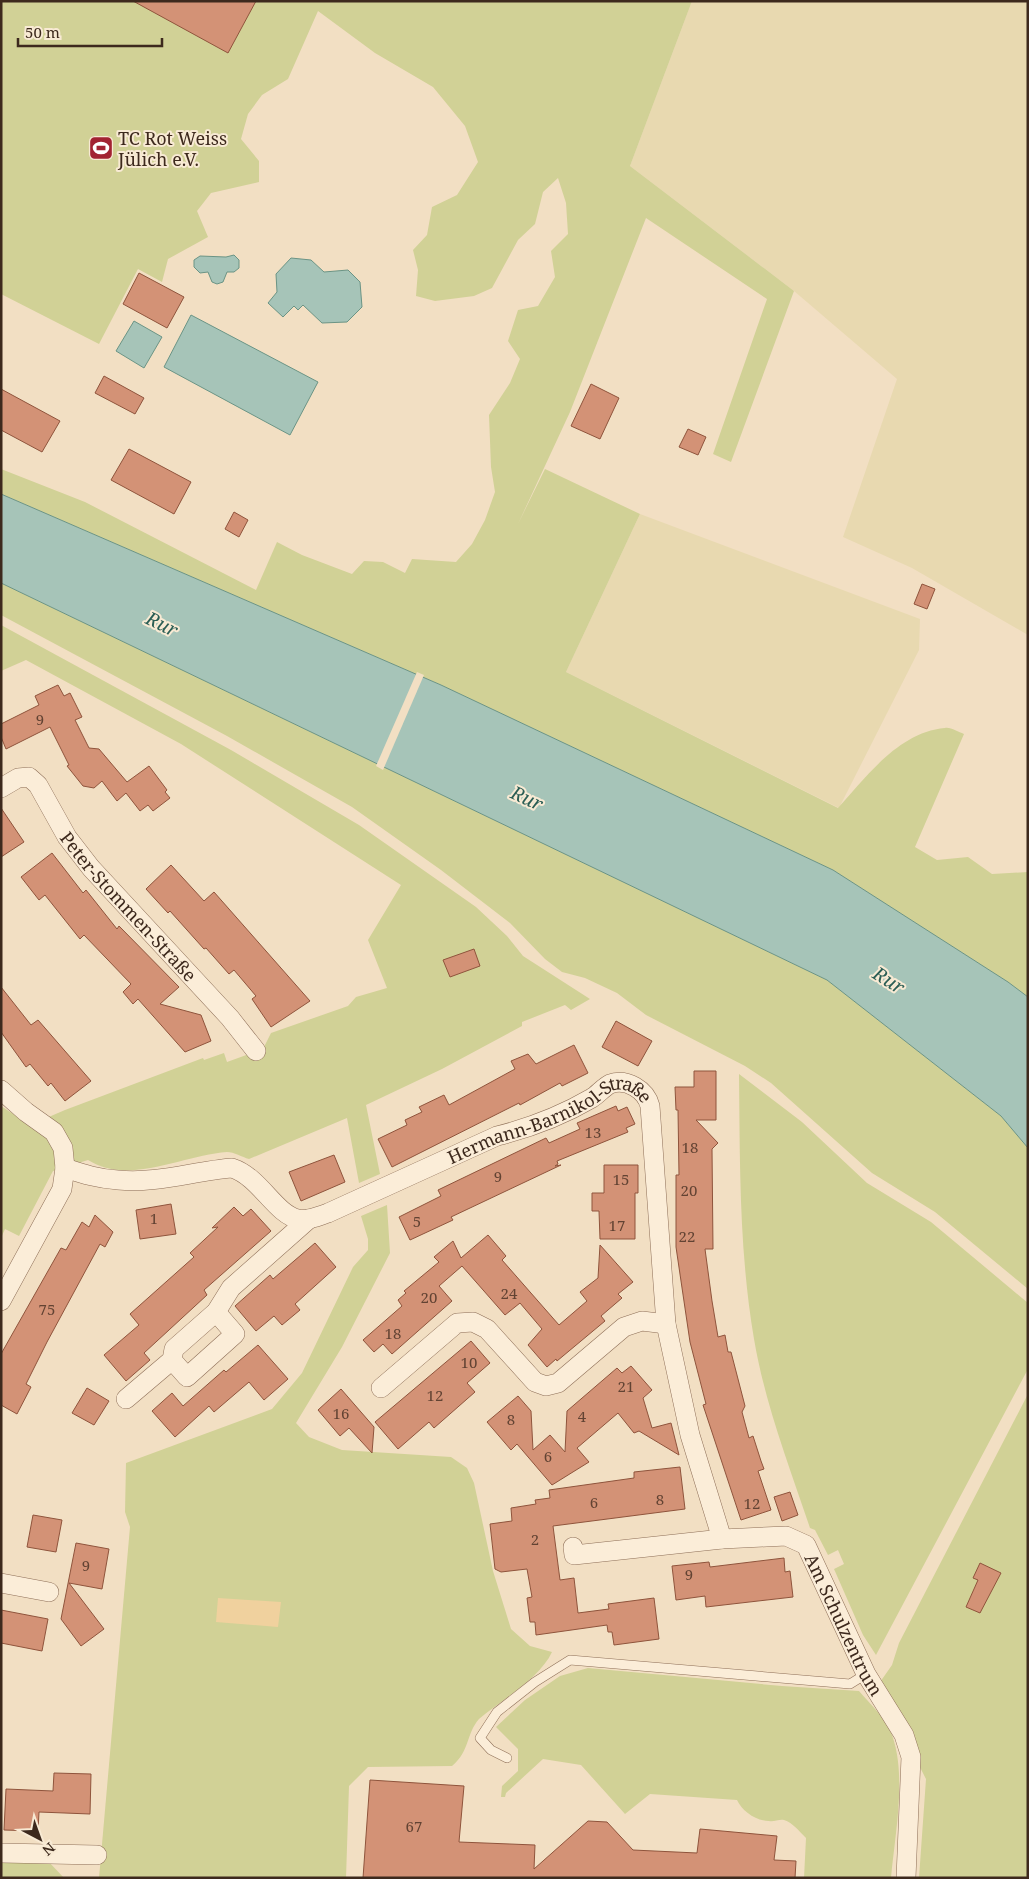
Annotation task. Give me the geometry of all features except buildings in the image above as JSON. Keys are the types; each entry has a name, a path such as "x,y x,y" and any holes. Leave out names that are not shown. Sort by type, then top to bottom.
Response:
{"street":[{"name":"Peter-Stommen-Straße","path":"1,788 18,778 29,777 38,784 67,837 90,868 225,1011 256,1052"},
{"name":"Hermann-Barnikol-Straße","path":"309,1220 328,1214 497,1136 524,1129 591,1098 611,1084 626,1084 641,1089 648,1096 650,1106 666,1324 690,1435 722,1539"},
{"path":"1,1090 26,1112 54,1132 64,1148 65,1168 62,1189 1,1301"},
{"path":"65,1168 90,1176 119,1181 154,1180 232,1168 243,1171 255,1181 286,1214 298,1219 309,1220"},
{"path":"126,1399 172,1360 174,1349 216,1312 231,1288 309,1220"},
{"path":"172,1360 187,1377 235,1334 216,1312"},
{"path":"381,1388 458,1323 472,1322 487,1329 535,1382 546,1386 558,1383 624,1327 642,1321 666,1324"},
{"name":"Am Schulzentrum","path":"573,1547 574,1555 722,1539 786,1536 806,1546 866,1674 904,1735 911,1757 906,1878"},
{"path":"1,1583 49,1592"},
{"path":"1,1853 97,1855"}],"lane":[{"path":"507,1758 491,1750 480,1738 497,1712 534,1682 570,1660 850,1684 866,1674"}],"shaded area":[{"path":"692,1 1028,1 1028,635 912,568 843,537 897,379 794,291 630,166"},
{"path":"640,514 920,619 919,650 839,808 566,672"}],"green space":[{"path":"1,1 692,1 630,166 794,291 731,462 713,454 767,299 646,218 570,412 518,524 545,469 640,514 566,672 838,808 872,770 899,747 913,738 928,731 945,728 964,734 915,847 937,860 968,857 992,874 1028,872 1028,997 1008,982 833,870 441,685 1,494 1,469 85,502 256,590 277,542 302,555 352,574 364,561 383,562 405,573 412,559 456,562 472,544 485,520 495,492 491,467 489,415 510,383 520,359 508,341 518,310 538,306 555,277 551,251 568,234 566,203 558,178 543,192 535,224 518,240 492,288 474,296 435,301 416,296 418,270 413,250 427,235 432,207 457,195 478,162 465,126 433,87 375,53 318,11 288,79 262,95 248,114 241,139 259,161 259,182 211,193 197,211 208,237 168,259 162,282 138,269 99,344 1,294"},
{"path":"1,583 827,980 1001,1116 1028,1148 1028,1289 935,1212 872,1173 771,1083 745,1066 646,1015 617,993 585,978 562,972 545,959 510,923 441,870 352,807 227,736 1,615"},
{"path":"1,625 231,750 359,825 476,907 507,936 523,956 590,999 571,1010 565,1005 522,1022 522,1026 442,1069 366,1105 380,1174 359,1183 347,1118 249,1159 227,1152 138,1170 104,1167 88,1160 53,1171 19,1236 5,1229 1,1238 1,1106 30,1125 203,1058 204,1060 224,1053 227,1062 263,1049 271,1033 348,1006 356,997 387,988 368,940 401,885 181,744 26,660 1,671"},
{"path":"739,1074 802,1122 867,1183 931,1222 1028,1303 1028,1369 876,1655 863,1635 834,1569 844,1564 838,1550 828,1555 815,1530 810,1528 764,1387 754,1339 745,1273 740,1174"},
{"path":"387,1205 390,1253 342,1347 296,1423 309,1437 342,1450 451,1457 467,1468 474,1483 493,1571 511,1629 530,1646 552,1652 539,1671 530,1680 479,1719 462,1754 452,1766 368,1767 349,1786 346,1878 99,1878 130,1527 125,1512 126,1463 272,1409 302,1373 353,1267 368,1250 368,1239 361,1216"},
{"path":"1028,1394 1028,1878 919,1878 926,1779 878,1685 892,1665 899,1643"},
{"path":"588,1668 782,1686 859,1691 880,1714 890,1730 895,1746 898,1764 899,1802 891,1878 804,1878 806,1838 787,1821 764,1821 750,1815 737,1800 650,1794 625,1814 581,1765 543,1759 506,1793 505,1797 501,1797 502,1786 518,1771 518,1749 496,1727 525,1700 560,1676"},
{"path":"1,1861 48,1861 64,1878 1,1878"}],"sand":[{"path":"218,1598 281,1602 278,1627 216,1622"}],"water":[{"path":"234,255 239,260 239,268 234,272 227,272 223,282 217,284 212,282 208,272 200,273 194,267 194,260 200,256 226,257"},
{"path":"291,258 311,260 324,272 348,270 360,282 362,307 347,322 322,323 303,305 298,310 294,306 283,317 268,303 277,292 276,274"},
{"path":"191,315 318,382 290,435 164,367"},
{"path":"134,321 162,337 144,368 116,351"},
{"name":"Rur","path":"1,494 441,685 833,870 1008,982 1028,997 1028,1148 1001,1116 827,980 1,583"}],"pier":[{"path":"417,672 424,675 383,770 376,766"}],"place":[{"name":"TC Rot Weiss Jülich e.V.","path":"101,148"}]}
